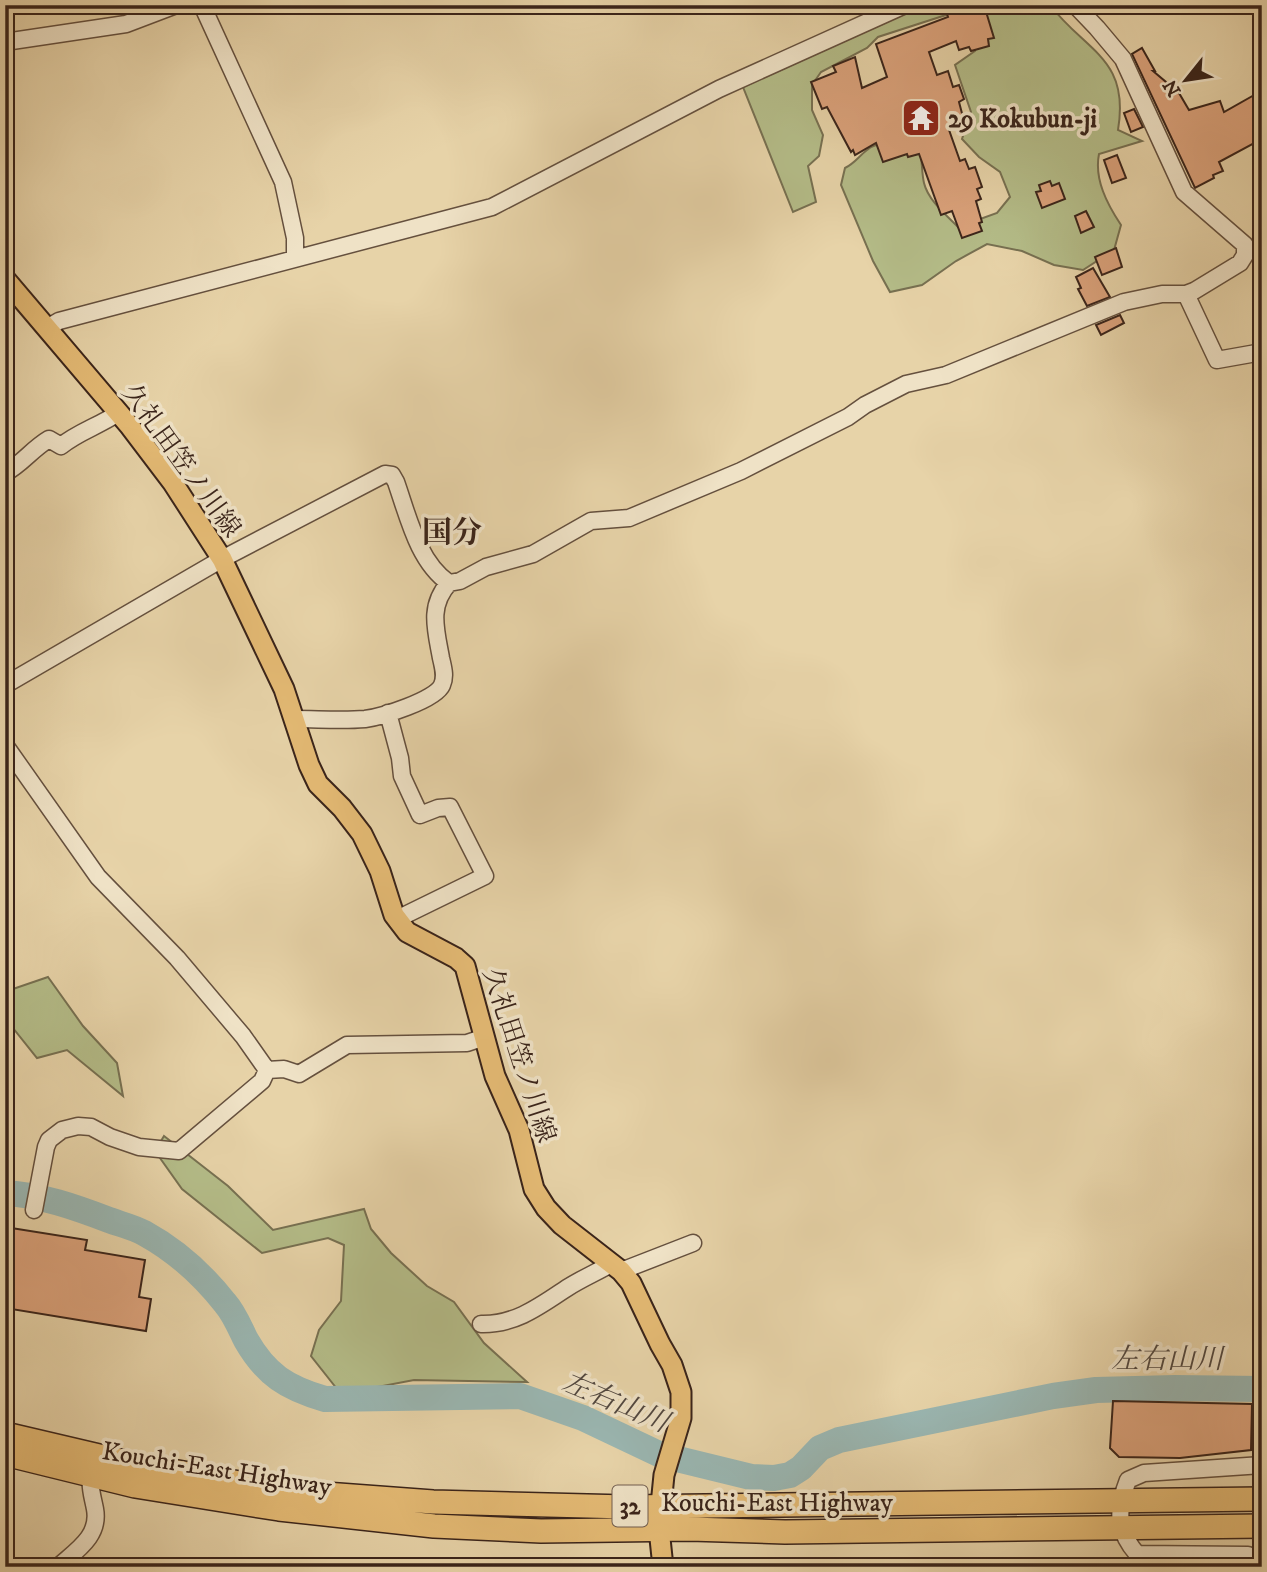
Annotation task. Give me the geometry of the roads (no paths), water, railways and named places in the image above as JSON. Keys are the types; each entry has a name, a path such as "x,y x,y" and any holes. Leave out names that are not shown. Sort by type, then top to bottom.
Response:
{"highway":[{"name":"Kouchi-East Highway","path":"5,1434 133,1464 285,1491 433,1502 661,1505 1262,1499"},
{"name":"Kouchi-East Highway","path":"5,1454 135,1486 279,1510 434,1526 541,1531 659,1529 785,1532 1261,1526"}],"main road":[{"name":"久礼田笠ノ川線","path":"5,279 118,412 173,483 222,559 284,689 309,765 318,783 362,834 380,871 397,919 407,932 456,958 465,966 495,1076 519,1130 534,1189 546,1208 562,1225 616,1268 639,1298 647,1320 672,1365 681,1392 681,1418 664,1475 659,1529 663,1567"}],"street":[{"path":"5,42 126,24 176,5"},
{"path":"202,5 283,182 295,238 295,258"},
{"path":"47,328 72,318 492,207 719,89 905,5"},
{"path":"295,719 368,719 413,705 433,695 442,687 444,673 433,620 435,604 440,592 449,583 460,581 486,567 533,554 591,521 629,518 741,471 826,429 906,384 946,375 1124,302 1194,291 1233,269 1245,255 1245,245 1184,192 1123,59 1075,5"},
{"path":"1185,294 1217,360 1262,352"},
{"path":"5,473 18,466 49,439 61,446 74,435 102,425 118,412"},
{"path":"5,685 222,559 385,474 392,475 397,482 416,538 439,577 449,583"},
{"path":"388,713 402,776 420,816 438,808 450,807 485,876 397,919"},
{"path":"5,745 98,877 177,958 243,1036 267,1070"},
{"path":"267,1070 284,1069 299,1074 347,1045 467,1043 485,1037"},
{"path":"36,1202 46,1147 49,1140 62,1130 78,1126 91,1127 139,1147 179,1151 262,1081 267,1070"},
{"path":"481,1324 495,1324 531,1312 570,1286 693,1242"},
{"path":"1238,1567 1248,1555 1137,1554 1126,1541 1121,1527 1120,1501 1128,1480 1144,1473 1262,1465"},
{"path":"58,1567 93,1533 97,1522 91,1476"}],"waterway":[{"name":"左右山川","path":"5,1193 32,1196 71,1206 135,1229 167,1247 198,1273 231,1311 261,1362 289,1385 312,1395 325,1399 520,1396 583,1418 661,1455 751,1477 774,1478 790,1475 801,1468 820,1448 839,1440 1053,1396 1096,1390 1262,1389"}],"place":[{"name":"29 Kokubun-ji","path":"921,118"}],"district":[{"name":"国分","path":"452,532"}]}
